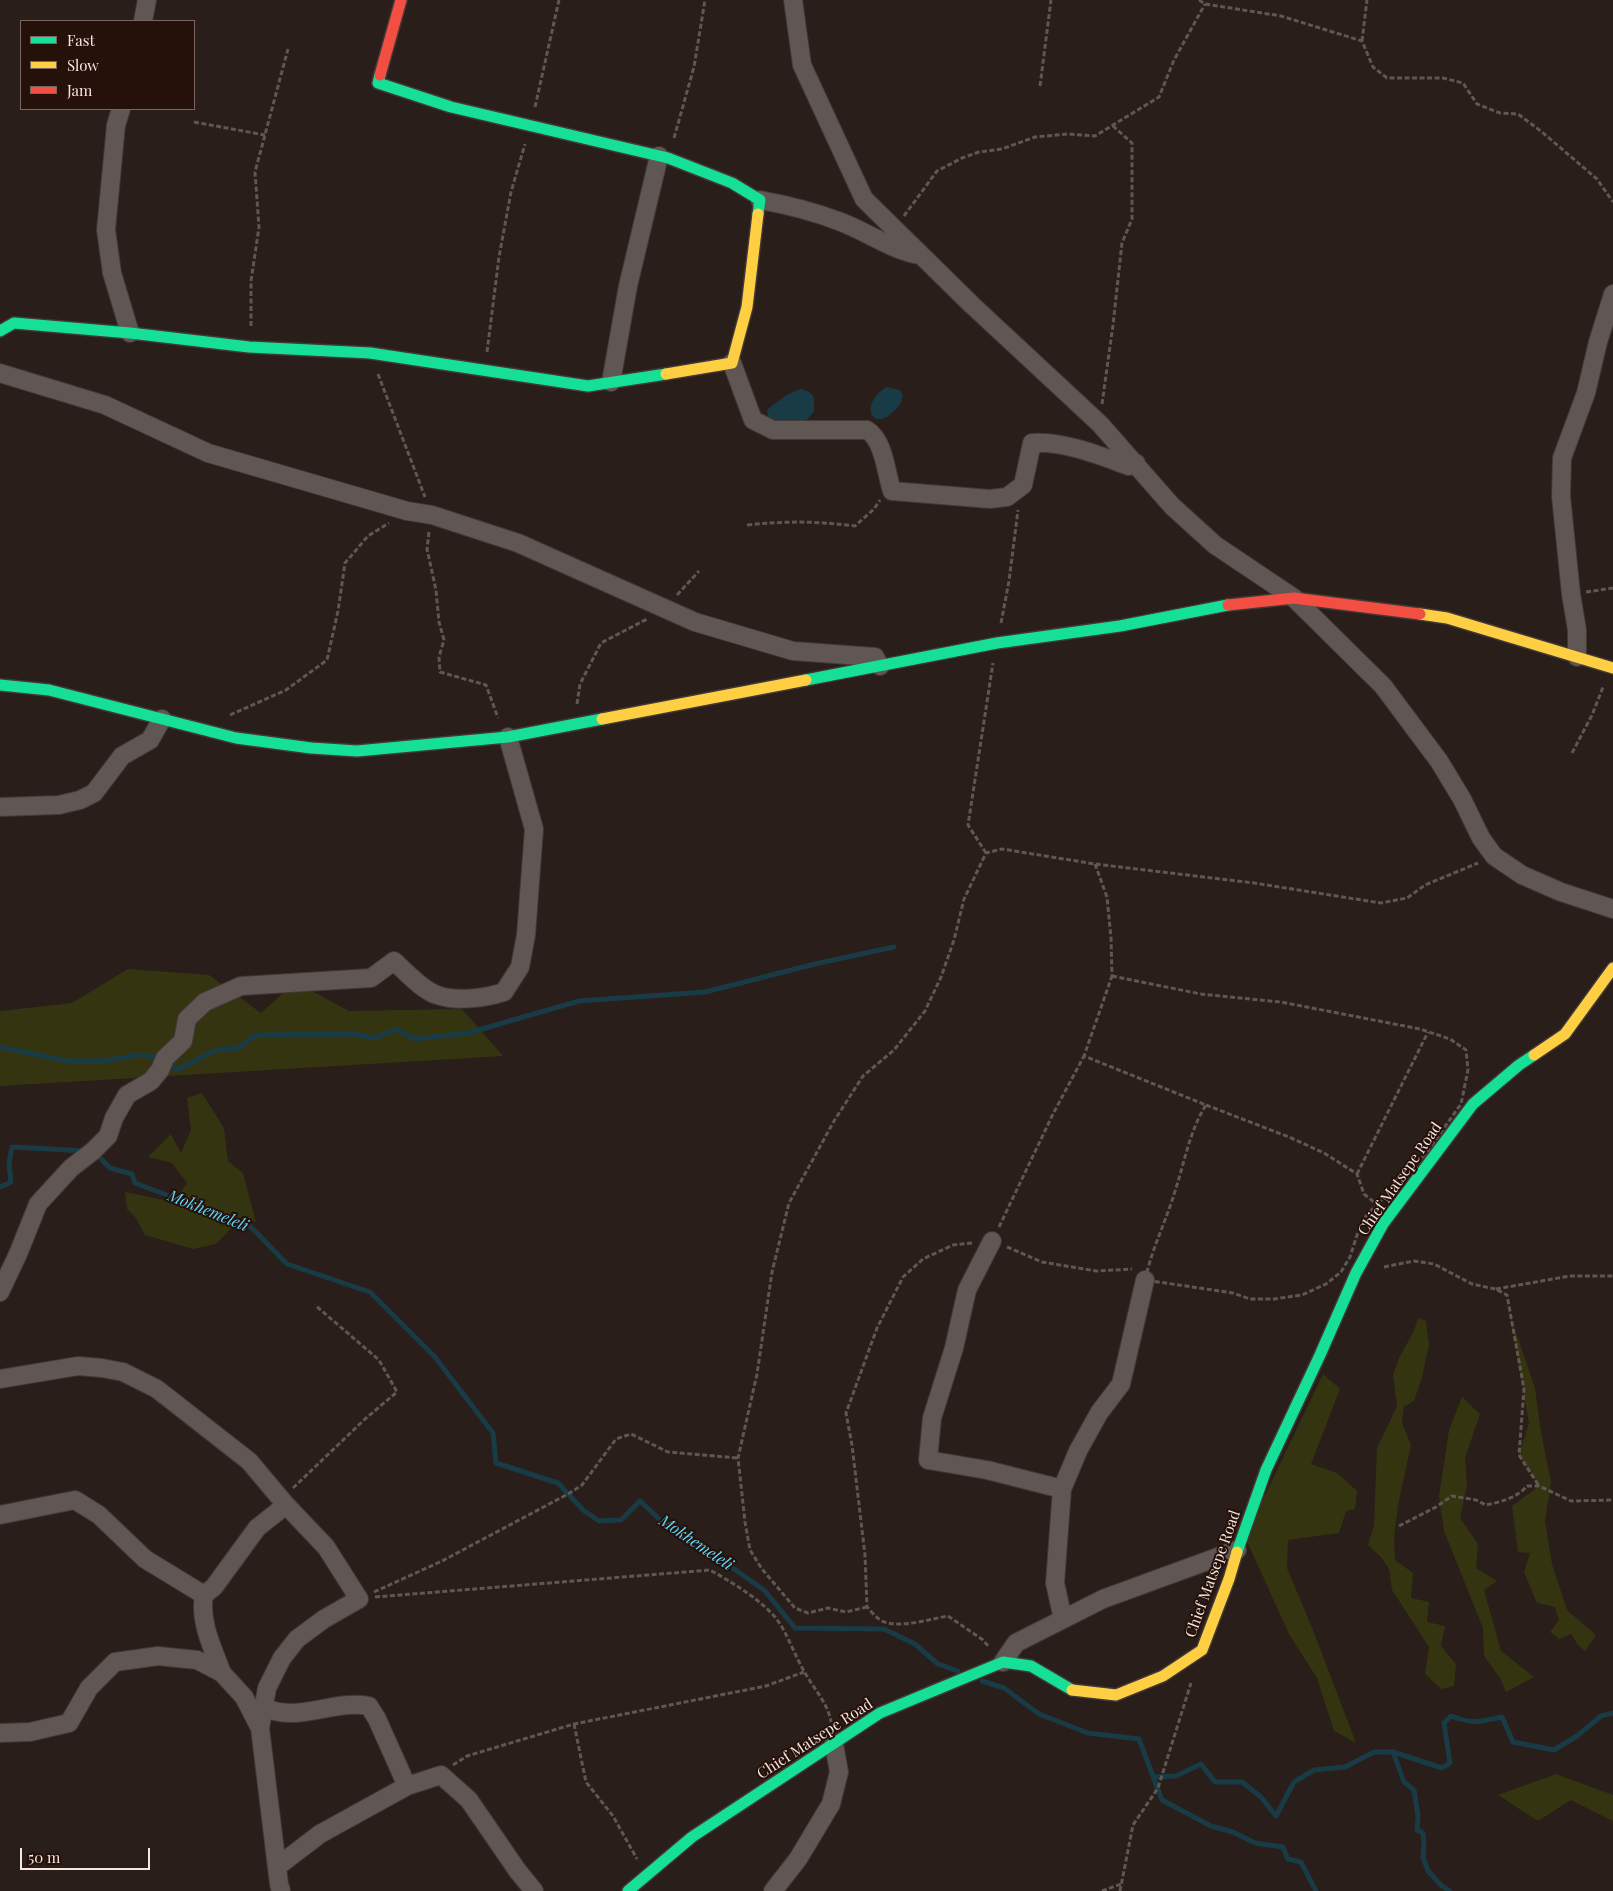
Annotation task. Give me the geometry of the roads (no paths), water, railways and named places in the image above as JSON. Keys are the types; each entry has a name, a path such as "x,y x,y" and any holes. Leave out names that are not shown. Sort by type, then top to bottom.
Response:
{"street":[{"path":"143,20 147,0"},
{"path":"401,0 378,83 451,107 664,157 732,183 760,200 800,207 850,226 906,253 923,256"},
{"path":"793,0 802,65 864,199 972,305 1100,424 1172,506 1215,546 1294,598 1383,686 1439,761 1462,799 1481,838 1494,856 1522,876 1613,909"},
{"path":"121,110 116,125 106,230 112,273 130,332"},
{"path":"611,382 628,286 664,157"},
{"path":"760,200 747,307 732,363 753,420 760,425 773,430 867,430 873,434 879,443 892,491 990,499 1007,496 1022,485 1032,442 1045,442 1094,453 1129,466 1136,463"},
{"path":"1577,657 1577,630 1571,594 1561,496 1562,458 1586,393 1598,342 1613,294"},
{"path":"0,331 14,323 130,332 249,346 370,353 588,386 732,363"},
{"path":"1598,342 1613,332"},
{"path":"0,373 105,406 208,452 408,511 432,515 518,543 695,622 793,651 875,657 880,666"},
{"path":"0,685 49,690 236,738 311,748 358,751 508,737 997,643 1120,626 1230,605 1294,598 1446,618 1612,668"},
{"path":"0,807 59,805 80,800 94,793 122,756 150,740 162,719"},
{"path":"0,1292 38,1204 71,1168 93,1151 108,1136 114,1118 127,1095 151,1081 160,1070 165,1058 183,1041 187,1019 205,1002 241,986 371,978 394,961 418,983 437,995 460,998 486,998 504,992 520,967 526,935 534,829 508,737"},
{"name":"Chief Matsepe Road","path":"628,1891 692,1837 880,1713 1003,1662 1031,1666 1073,1690 1116,1695 1163,1676 1202,1650 1229,1579 1237,1550 1266,1470 1356,1273 1383,1224 1472,1104 1519,1065 1565,1034 1613,968"},
{"path":"992,1241 967,1290 954,1348 932,1418 928,1460 987,1470 1062,1489"},
{"path":"1063,1619 1056,1583 1062,1489 1078,1451 1098,1414 1121,1384 1146,1274"},
{"path":"0,1379 78,1366 123,1372 157,1389 248,1461 326,1547 360,1598 324,1619 297,1639 282,1658 266,1688 260,1728 278,1866 278,1884 281,1891"},
{"path":"0,1515 75,1500 99,1515 145,1559 204,1595"},
{"path":"222,1673 209,1638 202,1605 204,1595 214,1587 257,1528 286,1505"},
{"path":"1003,1662 1016,1644 1103,1598 1237,1550"},
{"path":"0,1733 30,1732 69,1723 89,1688 115,1662 158,1656 196,1660 222,1673 244,1697 260,1728"},
{"path":"263,1707 276,1713 293,1714 340,1705 360,1704 369,1706 381,1726 407,1786"},
{"path":"773,1891 798,1859 831,1804 839,1772 834,1744"},
{"path":"278,1866 320,1834 407,1786 441,1775 469,1800 517,1870 534,1891"}],"water":[{"path":"886,387 900,390 903,396 893,412 880,419 875,418 871,414 872,402 877,394"},
{"path":"802,389 814,397 814,411 808,419 801,422 778,424 768,418 767,410 779,400"}],"waterway":[{"path":"0,1047 67,1061 104,1061 137,1055 165,1058 177,1070 216,1050 238,1048 256,1035 354,1034 374,1038 396,1029 415,1039 468,1033 579,1001 705,992 819,963 894,947"},
{"name":"Mokhemeleli","path":"0,1187 11,1182 9,1163 12,1147 86,1151"},
{"name":"Mokhemeleli","path":"96,1154 110,1168 132,1174 135,1183 251,1227 287,1264 370,1292 434,1356 493,1433 496,1463 558,1483 583,1510 599,1521 621,1520 640,1501 671,1530 708,1550 765,1591 795,1628 884,1629 915,1644 938,1664 958,1671"},
{"name":"Mokhemeleli","path":"982,1681 1004,1688 1039,1714 1088,1733 1139,1739 1162,1800 1211,1826 1233,1832 1255,1843 1283,1847 1288,1859 1301,1862 1316,1891"},
{"path":"1154,1777 1176,1776 1201,1764 1215,1782 1242,1782 1261,1797 1276,1816 1294,1782 1314,1770 1345,1767 1374,1752 1393,1752 1442,1768 1450,1763 1444,1723 1451,1716 1476,1721 1502,1717 1513,1742 1554,1750 1577,1736 1601,1716 1613,1713"},
{"path":"1393,1752 1404,1782 1414,1790 1418,1816 1417,1830 1423,1833 1423,1857 1428,1871 1442,1886 1450,1891"}]}
